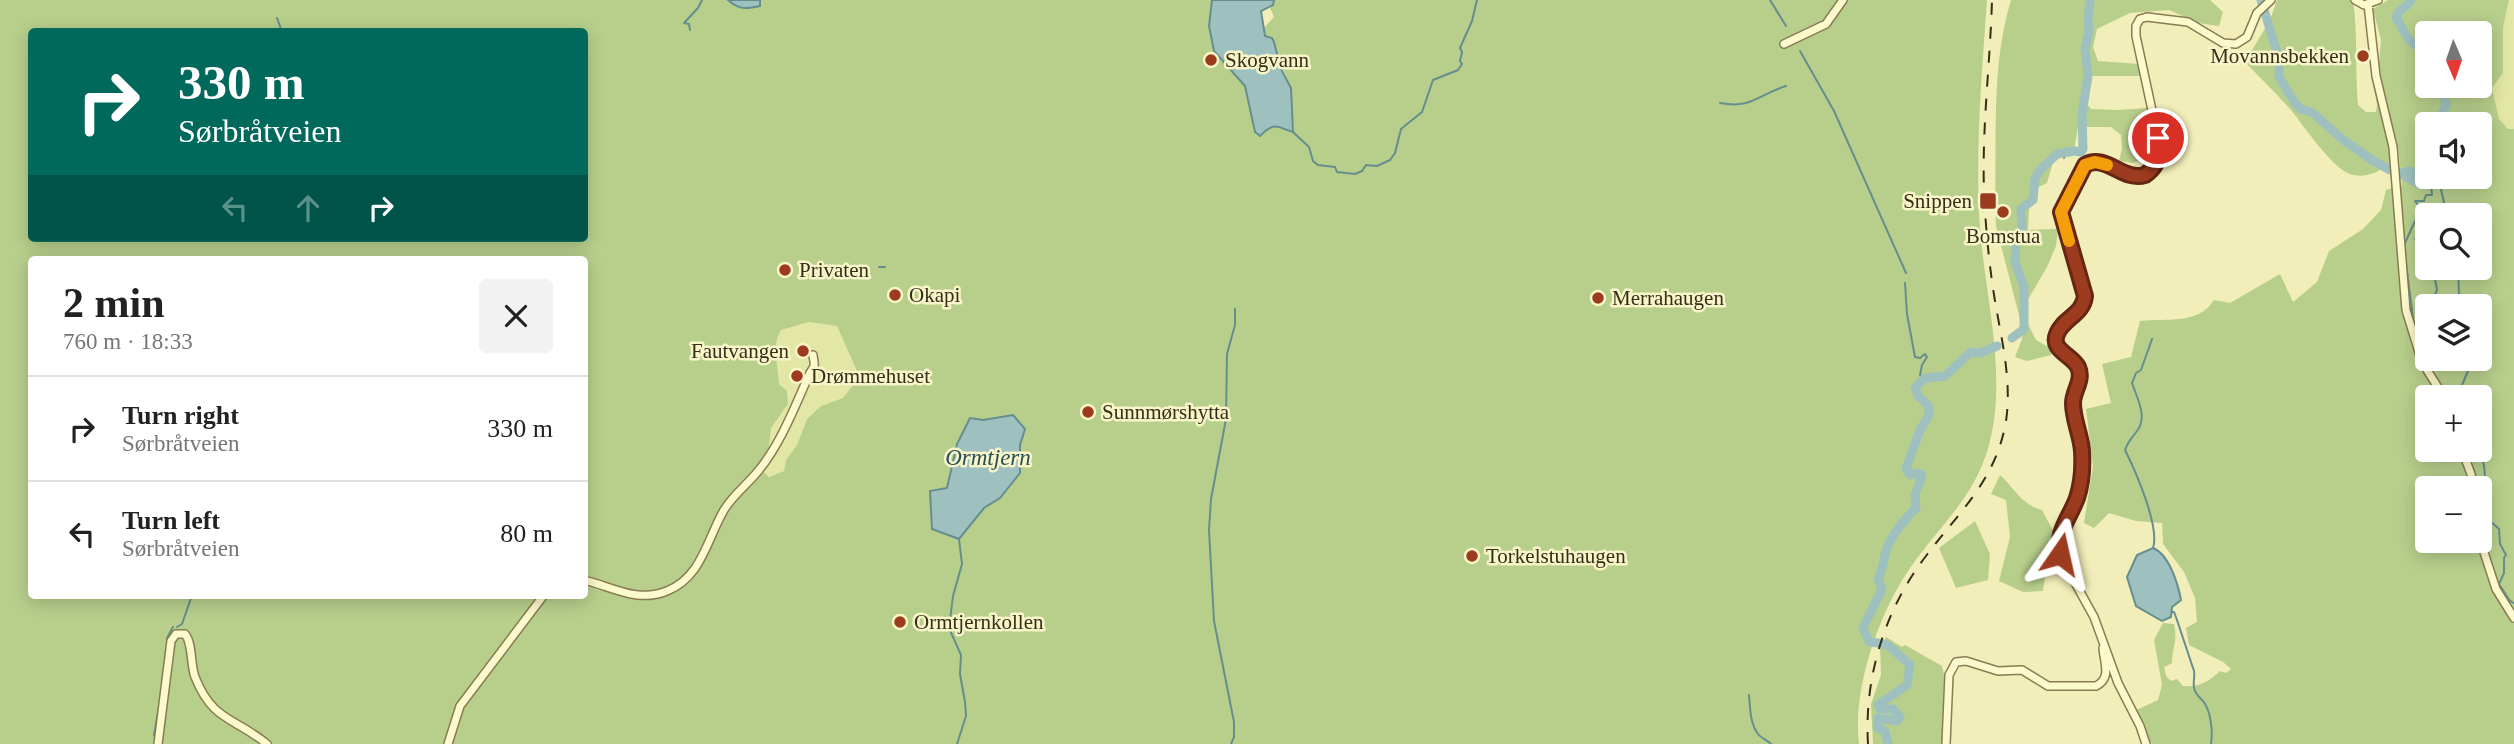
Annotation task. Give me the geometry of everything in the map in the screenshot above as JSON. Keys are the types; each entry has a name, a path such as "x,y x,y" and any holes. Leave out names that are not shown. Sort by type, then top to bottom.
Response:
{"street":[{"path":"1784,44 1826,24 1843,0"},
{"path":"2355,0 2361,5 2378,0"},
{"path":"2147,744 2118,683 2084,595 2063,561 2059,548 2061,533 2079,491 2082,458 2073,406 2079,370 2075,362 2057,346 2056,338 2058,330 2082,308 2085,296 2061,212 2081,170 2090,162 2110,166 2134,177 2148,173 2157,161 2158,138 2136,30 2140,19 2147,17 2188,22 2231,45 2240,43 2247,37 2265,5"},
{"path":"2368,5 2375,76 2392,138 2406,310 2422,362 2436,385"},
{"path":"588,581 626,594 641,596 653,596 680,585 708,549 723,512 761,468 772,450 814,367 813,355"},
{"path":"2484,553 2496,589 2514,618"},
{"path":"448,744 460,706 541,599"},
{"path":"158,744 171,641 176,634 185,634 188,638 189,657 195,676 213,708 267,744"},
{"path":"1946,744 1950,675 1956,662 1966,661 1995,671 2022,670 2048,686 2096,686 2103,682 2106,676 2104,644"}],"green space":[{"path":"0,0 728,0 736,7 747,0 1212,0 1209,26 1231,69 1245,86 1255,132 1275,125 1292,132 1290,85 1274,42 1265,36 1263,29 1274,17 1270,8 1274,0 1987,0 1978,186 1981,241 1993,329 1996,388 1994,417 1983,463 1967,494 1901,582 1880,626 1864,674 1858,722 1859,744 0,744","holes":["809,322 837,326 858,379 843,398 821,406 807,419 797,445 786,460 784,471 769,477 757,466 769,447 771,428 788,404 787,391 779,384 776,344 781,330","1012,415 1025,429 1020,445 1021,456 1000,498 984,508 959,539 931,529 930,491 947,488 957,444 970,418 983,420"]},
{"path":"2011,0 2210,0 2223,12 2219,26 2198,23 2169,10 2130,13 2097,29 2093,47 2098,61 2139,64 2141,76 2085,76 2086,103 2091,109 2148,108 2151,131 2147,157 2133,163 2119,161 2121,135 2111,127 2078,127 2074,150 2055,155 2047,183 2030,191 2028,230 2058,229 2056,246 2047,267 2026,303 2028,324 2036,340 2052,349 2051,355 2027,361 2015,357 2022,339 2021,323 1996,226 1995,204 2000,50"},
{"path":"2277,0 2353,0 2358,105 2366,112 2376,112 2373,82 2377,83 2389,135 2390,163 2382,169 2360,176 2350,174 2335,164 2285,104 2245,62 2270,20"},
{"path":"2388,0 2509,0 2503,28 2503,73 2492,88 2499,119 2508,129 2514,129 2514,744 2153,744 2144,740 2130,713 2158,700 2162,685 2154,640 2163,623 2174,624 2175,630 2172,663 2164,667 2166,676 2171,681 2177,679 2183,686 2199,685 2220,671 2226,673 2231,669 2223,662 2189,645 2186,628 2197,622 2195,598 2184,572 2163,544 2162,523 2136,521 2109,513 2094,528 2084,523 2093,466 2086,409 2111,403 2102,364 2131,357 2140,321 2191,317 2208,308 2214,300 2230,303 2280,274 2293,302 2317,282 2329,251 2363,229 2381,210 2386,190 2402,185 2398,147 2379,63 2381,40 2373,9"},
{"path":"2509,0 2514,0 2514,129 2508,129 2499,120 2492,88 2503,73 2503,28"},
{"path":"809,322 837,326 858,379 843,398 821,406 807,419 797,445 786,460 784,471 768,477 757,466 769,447 771,428 788,404 779,384 779,370 775,363 776,340 781,330"},
{"path":"2000,475 2024,500 2042,510 2058,540 2047,562 2043,591 2023,592 1999,581 2010,537 2006,500 1991,494"},
{"path":"1975,521 1990,554 1988,580 1956,588 1939,548"},
{"path":"1886,637 1942,666 1946,683 1945,744 1873,744 1871,704 1881,675 1880,648"}],"water":[{"path":"728,0 760,0 760,6 743,8"},
{"path":"1212,0 1274,0 1273,5 1261,11 1265,36 1272,38 1274,42 1281,69 1291,88 1293,132 1276,126 1260,136 1255,132 1245,86 1214,51 1209,26"},
{"name":"Ormtjern","path":"1013,415 1025,429 1020,445 1020,473 1000,498 984,508 959,539 932,529 930,491 947,488 957,444 970,418 983,420"},
{"path":"2153,548 2164,556 2168,563 2181,600 2172,607 2171,617 2162,621 2136,606 2127,577 2137,555"}],"waterway":[{"path":"690,30 689,24 684,23 702,0"},
{"path":"1293,132 1309,147 1313,161 1318,165 1335,167 1337,172 1355,174 1362,171 1366,165 1377,166 1390,160 1395,153 1401,129 1422,112 1433,80 1458,70 1462,64 1460,48 1472,21 1477,0"},
{"path":"1770,0 1786,26"},
{"name":"Movannsbekken","path":"2012,338 2024,329 2024,287 2015,262 2016,240 2022,231 2021,209 2033,200 2035,178 2040,170 2057,154 2081,152 2083,149 2082,114 2088,76 2085,48 2089,32 2090,0"},
{"name":"Movannsbekken","path":"2261,0 2279,59 2279,77 2295,103 2301,109 2313,113 2342,139 2372,160 2390,170 2400,173 2411,171 2415,174"},
{"name":"Movannsbekken","path":"2411,0 2396,17 2415,45"},
{"path":"277,18 281,28"},
{"path":"1800,51 1834,111 1906,273"},
{"path":"1720,103 1747,103 1786,86"},
{"name":"Movannsbekken","path":"2443,112 2446,106 2444,98"},
{"name":"Movannsbekken","path":"2064,158 2066,152"},
{"name":"Movannsbekken","path":"2400,173 2415,182"},
{"path":"2060,197 2066,188"},
{"path":"2417,203 2415,201 2424,201 2426,195 2432,195 2431,189"},
{"path":"2441,189 2444,203"},
{"path":"2404,245 2415,221"},
{"path":"2072,238 2075,246"},
{"path":"2406,264 2413,318"},
{"path":"879,267 885,267"},
{"path":"2435,280 2435,294"},
{"path":"2458,280 2459,294"},
{"path":"1905,283 1907,314 1915,357 1920,358 1925,354 1927,357 1920,375 1925,378"},
{"path":"1231,744 1234,722 1214,621 1209,530 1211,499 1226,419 1227,354 1235,325 1235,309"},
{"path":"2152,339 2141,370 2136,373 2132,383 2142,420 2125,450 2141,485 2150,514 2153,548"},
{"name":"Movannsbekken","path":"1878,643 1869,642 1863,628 1882,589 1878,579 1886,551 1899,528 1916,508 1915,495 1922,476 1919,473 1910,475 1906,469 1920,430 1929,415 1929,406 1918,396 1915,388 1925,378 1945,376 1971,352 1980,353 1997,346"},
{"path":"2462,385 2468,371"},
{"path":"2483,462 2485,476"},
{"path":"2492,523 2499,529 2500,544 2506,555 2504,573 2499,584 2514,603"},
{"path":"957,744 966,716 960,674 961,655 949,628 953,596 962,564 959,539"},
{"path":"177,627 182,624 191,599"},
{"path":"2172,612 2194,671 2195,691 2206,705 2210,716 2211,744"},
{"path":"167,646 167,638 173,627"},
{"name":"Movannsbekken","path":"1883,644 1889,646 1910,665 1907,685 1878,705 1880,709 1893,709 1900,717 1897,721 1878,718 1878,728 1885,731 1888,744"},
{"path":"1749,695 1755,730 1771,744"},
{"path":"154,735 159,707"}],"railway":[{"path":"1868,744 1874,669 1889,621 1899,598 1926,556 1983,481 2000,447 2005,427 2007,379 1990,267 1984,184 1984,132 1992,0"}],"slow traffic":[{"path":"2069,241 2061,219 2067,198 2085,165 2090,162 2107,165"}],"place":[{"name":"Movannsbekken","path":"2363,56"},
{"name":"Skogvann","path":"1211,60"},
{"name":"Snippen","path":"1988,201"},
{"name":"Bomstua","path":"2003,212"},
{"name":"Privaten","path":"785,270"},
{"name":"Okapi","path":"895,295"},
{"name":"Merrahaugen","path":"1598,298"},
{"name":"Fautvangen","path":"803,351"},
{"name":"Drømmehuset","path":"797,376"},
{"name":"Sunnmørshytta","path":"1088,412"},
{"name":"Torkelstuhaugen","path":"1472,556"},
{"name":"Ormtjernkollen","path":"900,622"}],"route":[{"path":"2060,554 2059,539 2079,491 2082,458 2073,406 2079,370 2075,362 2057,346 2056,338 2058,330 2082,308 2085,301 2061,212 2085,165 2095,162 2110,166 2129,177 2145,175 2157,161 2160,145 2158,138"}]}
